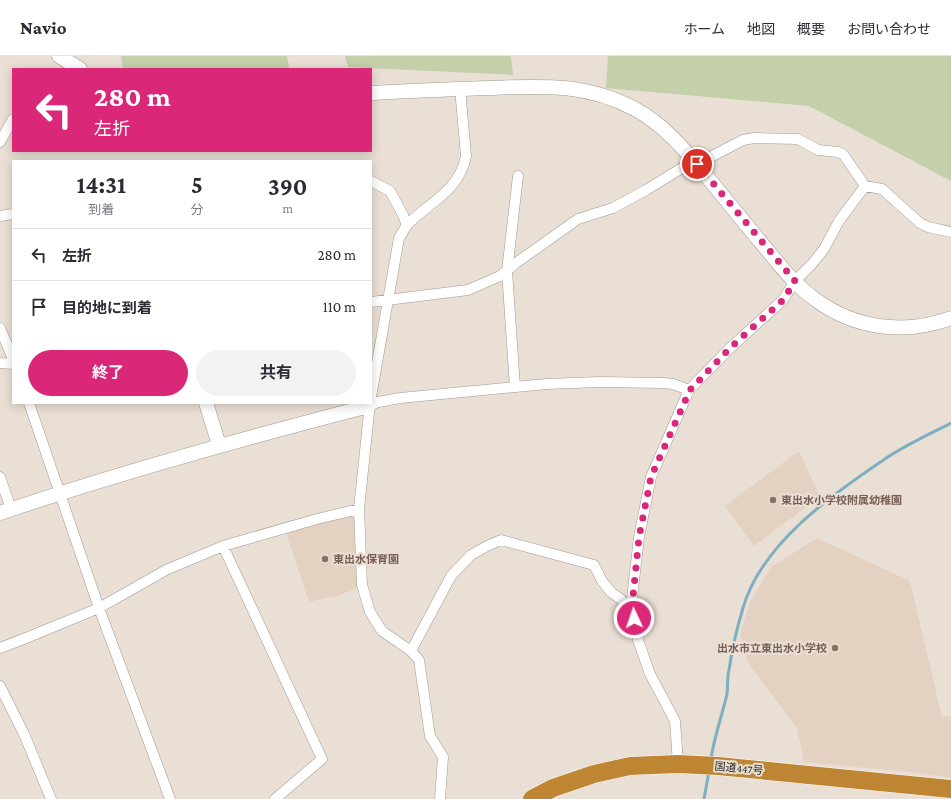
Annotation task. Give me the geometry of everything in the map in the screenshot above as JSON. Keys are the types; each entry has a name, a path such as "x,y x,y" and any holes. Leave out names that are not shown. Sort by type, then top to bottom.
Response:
{"highway":[{"name":"国道447号","path":"532,799 553,788 594,774 630,766 678,764 710,766 939,792"}],"street":[{"path":"59,56 77,68"},
{"path":"372,93 460,88 550,86 572,88 614,100 636,109 656,123 679,144 795,281 815,300 851,319 882,327 913,328 926,326 951,318"},
{"path":"372,391 399,238 407,226 446,192 457,180 464,167 466,156 460,88"},
{"path":"0,140 12,121"},
{"path":"372,302 468,290 500,276 578,219 613,208 682,168 697,164 743,140 754,138 798,138 818,150 843,154 865,186 882,189 920,223 928,227 951,232"},
{"path":"515,387 507,271 518,176"},
{"path":"372,182 390,191 404,214 407,226"},
{"path":"678,764 675,721 650,674 638,640 632,606 639,537 651,477 690,390 730,348 783,300 795,281 824,249 838,221 865,186"},
{"path":"0,216 12,214"},
{"path":"0,328 12,356"},
{"path":"0,363 12,364"},
{"path":"372,402 546,384 664,383 673,384 690,390"},
{"path":"29,404 99,608 170,799"},
{"path":"206,404 219,446"},
{"path":"0,477 6,511 60,492 363,404"},
{"path":"370,404 359,509 362,585 370,612 382,631 411,651 419,660 430,736 443,757 440,799"},
{"path":"0,648 99,608 166,570 222,546 317,519 359,509"},
{"path":"411,651 451,576 471,554 501,540 594,565 602,581 611,592 632,606"},
{"path":"222,546 322,759 275,799"},
{"path":"0,686 24,734 51,799"}],"shaded area":[{"name":"東出水小学校附属幼稚園","path":"799,451 819,495 801,511 754,546 725,506"},
{"name":"東出水保育園","path":"354,514 357,587 341,595 309,602 285,530"},
{"name":"出水市立東出水小学校","path":"817,538 910,581 942,717 951,716 951,778 919,773 804,762 797,728 748,663 740,633 750,602 771,567"}],"green space":[{"path":"121,56 287,56 289,68 123,68"},
{"path":"345,56 511,56 513,75 372,68 348,67"},
{"path":"608,56 951,56 951,181 809,106 606,88"}],"waterway":[{"path":"711,759 727,694 730,662 743,608 752,585 765,563 781,543 800,524 841,490 898,450 951,423"},
{"path":"704,799 709,771"}],"place":[{"name":"東出水小学校附属幼稚園","path":"773,500"},
{"name":"東出水保育園","path":"325,559"},
{"name":"出水市立東出水小学校","path":"835,648"}],"route":[{"path":"634,618 632,606 639,537 651,477 690,390 730,348 783,300 795,281 697,164"}]}
